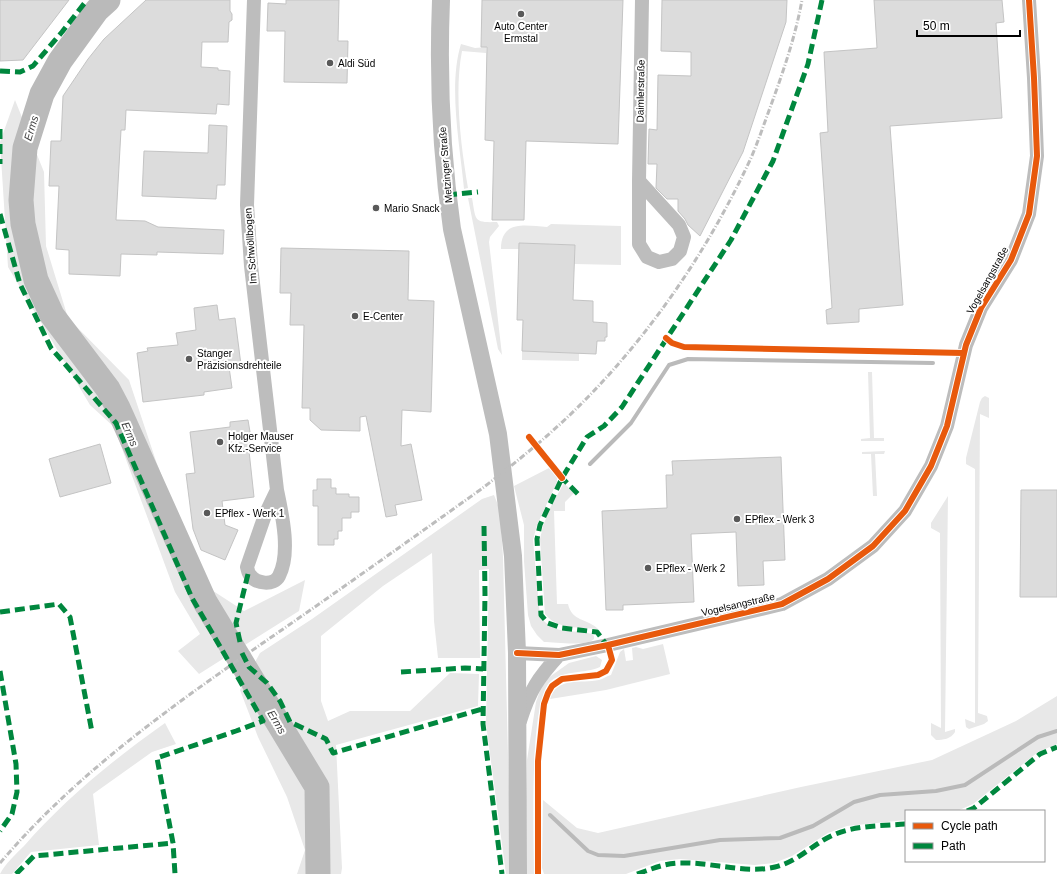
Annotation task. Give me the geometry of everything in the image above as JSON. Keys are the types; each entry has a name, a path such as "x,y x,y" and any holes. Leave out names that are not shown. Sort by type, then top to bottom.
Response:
{"street":[{"name":"Im Schwöllbogen","path":"254,0 247,205 251,266 277,490 285,541 284,558 279,577 273,582 265,583 255,580 248,574 247,567 265,515 277,490"},
{"name":"Metzinger Straße","path":"440,0 440,88 447,195 452,228 497,426 513,556 517,653 518,874"},
{"name":"Daimlerstraße","path":"639,181 679,225 684,237 680,251 672,259 659,262 648,257 639,244 639,181 642,0"},
{"name":"Vogelsangstraße","path":"517,653 560,655 618,643 782,604 828,579 873,546 905,511 931,466 947,426 966,345 981,308 1011,260 1029,214 1037,156 1029,0"},
{"path":"517,731 526,701 534,685 543,672 560,655"}],"shaded area":[{"path":"461,44 475,48 486,47 486,53 462,51 459,84 459,120 468,188 464,189 455,97 457,60"},
{"path":"15,100 44,172 46,246 68,318 129,380 156,461 204,585 244,611 305,580 299,611 199,674 178,651 200,634 175,592 114,427 90,405 8,267 0,142"},
{"path":"468,198 472,198 475,216 477,219 484,222 497,222 499,226 490,237 489,242 502,355 498,349"},
{"path":"551,224 621,226 621,265 574,264 575,245 520,243 519,249 501,249 502,239 505,233 516,226 547,227"},
{"path":"522,351 579,353 579,361 522,360"},
{"path":"868,372 872,372 874,438 884,438 884,441 861,441 861,439 870,438"},
{"path":"985,396 989,398 989,418 980,414 978,713 987,716 988,721 984,724 969,729 966,727 965,719 975,723 975,469 966,464 966,458 980,402"},
{"path":"885,451 884,454 875,454 877,496 873,496 871,454 862,454 862,452"},
{"path":"549,468 557,476 557,482 537,525 533,540 540,617 546,623 558,630 584,632 594,636 594,639 584,643 570,644 544,642 531,626 528,615 524,561 524,525 514,486"},
{"path":"564,483 574,493 565,502 565,511 554,511 557,604 568,604 570,610 576,617 598,629 570,627 556,623 545,614 540,539 550,508"},
{"path":"494,495 500,510 503,557 511,874 506,874 486,724 489,569 479,570 480,658 438,658 434,621 432,553 383,586 321,636 321,701 328,721 350,711 410,711 450,673 479,674 478,706 336,745 342,868 341,874 297,874 305,850 287,797 258,737 240,690 260,653 312,619 482,499"},
{"path":"948,496 945,732 955,729 955,732 949,738 936,740 931,735 931,723 941,728 940,533 931,528 931,523"},
{"path":"663,644 670,674 606,690 550,699 553,692 564,684 570,682 599,680 611,675 620,652 624,649 626,661 633,660 632,648 636,647 643,649"},
{"path":"596,656 602,660 600,667 588,671 562,675 551,681 544,693 539,715 534,772 534,874 527,874 527,760 536,702 541,688 548,678 569,663"},
{"path":"1057,696 1057,744 1038,752 973,804 959,810 905,810 905,820 847,826 828,833 792,856 774,863 755,865 680,859 660,861 626,874 544,874 542,868 543,800 577,828 598,833 801,787 932,760 1016,721"},
{"path":"165,723 176,744 152,752 93,794 99,845 31,852 12,874 0,874 11,859 73,796 109,765"}],"building":[{"path":"0,0 69,0 23,60 0,61"},
{"path":"146,0 230,0 232,20 229,22 228,42 202,42 201,67 218,68 218,70 230,71 229,105 217,104 216,114 126,110 125,130 121,130 116,220 145,221 158,227 224,230 223,254 157,252 157,255 121,254 120,276 69,274 69,250 56,249 59,186 49,186 51,141 61,141 63,96 88,59 104,39"},
{"path":"286,0 339,0 338,41 348,41 347,83 284,82 285,31 267,31 268,3 286,4"},
{"path":"482,0 623,0 618,144 526,141 524,220 492,220 494,141 485,140 487,47 481,47"},
{"path":"662,0 787,0 786,22 743,152 700,236 688,225 678,211 678,199 667,199 656,188 657,164 648,164 649,129 657,130 658,75 691,76 691,52 661,51"},
{"path":"874,0 1002,0 1004,22 996,23 1002,118 890,126 903,305 859,309 859,322 827,324 826,310 832,308 820,133 828,132 824,52 877,48"},
{"path":"209,125 227,126 225,185 217,185 216,199 142,196 144,151 208,153"},
{"path":"519,243 575,245 573,300 593,301 593,322 607,323 607,337 605,337 605,341 597,341 596,354 522,351 523,320 517,320"},
{"path":"281,248 409,251 408,300 434,301 431,412 402,410 401,446 411,444 422,500 395,505 397,515 386,517 366,416 360,417 360,431 321,430 310,420 310,408 302,408 304,325 290,325 291,293 280,293"},
{"name":"Stanger Präzisionsdrehteile","path":"217,305 219,320 235,318 241,365 229,367 232,388 204,392 204,395 143,402 137,353 148,351 147,348 178,345 176,333 196,330 194,308"},
{"name":"EPflex - Werk 1","path":"248,420 250,432 248,433 249,451 254,497 222,501 225,525 238,530 225,560 201,550 193,529 186,474 195,473 190,432 230,427 230,422"},
{"path":"100,444 111,483 60,497 49,459"},
{"path":"781,457 785,560 763,561 764,585 738,586 736,532 691,534 694,602 623,605 623,610 606,610 602,511 667,508 666,475 673,475 672,461"},
{"path":"317,479 331,479 331,488 336,488 336,494 349,494 349,497 359,497 359,512 351,512 351,518 342,518 342,531 338,531 338,539 334,539 334,545 318,545 318,506 313,506 313,490 317,490"},
{"path":"1021,490 1057,490 1057,597 1020,597"}],"waterway":[{"name":"Erms","path":"108,0 97,10 60,61 42,94 25,148 21,200 23,224 36,280 52,315 108,389 118,408 205,602 317,787 318,874"},
{"path":"590,464 631,423 669,365 688,359 933,363"},
{"path":"550,815 588,851 598,855 624,856 720,840 780,838 813,826 854,802 880,795 936,791 965,785 1038,737 1057,731"}],"railway":[{"path":"0,863 59,801 122,746 190,694 480,490 563,422 588,397 613,370 659,314 680,284 718,223 751,158 759,137 787,58 796,29 802,0"}],"marked path":[{"path":"0,71 20,72 33,66 87,0"},
{"path":"609,648 597,632 562,628 548,623 541,615 537,539 540,525 562,478 587,437 604,426 622,407 731,240 773,161 808,64 822,0"},
{"path":"0,129 0,164"},
{"path":"447,195 478,192"},
{"path":"0,214 20,284 51,348 116,423 192,598 263,721 157,758 173,843 175,874"},
{"path":"560,476 579,495"},
{"path":"484,526 485,594 483,724 502,874"},
{"path":"240,642 236,623 248,574"},
{"path":"0,612 59,604 70,617 92,732"},
{"path":"242,653 249,667 267,683 280,701 290,722 326,739 333,753 482,709"},
{"path":"401,672 465,668 483,669"},
{"path":"0,671 16,764 17,792 12,814 0,831"},
{"path":"969,810 974,808 1040,754 1057,747"},
{"path":"637,874 675,863 705,864 740,869 764,869 775,867 783,865 840,832 858,828 905,824"},
{"path":"16,874 34,856 173,843"}],"cycle path":[{"path":"517,653 559,655 782,604 828,579 873,546 905,511 931,466 947,426 966,345 981,308 1011,260 1029,214 1037,156 1029,0"},
{"path":"666,338 672,343 684,347 963,353"},
{"path":"529,437 562,478"},
{"path":"538,874 538,761 544,704 552,686 562,679 598,675 606,671 612,660 608,645"}],"place":[{"name":"Auto Center Ermstal","path":"521,14"},
{"name":"Aldi Süd","path":"330,63"},
{"name":"Mario Snack","path":"376,208"},
{"name":"E-Center","path":"355,316"},
{"name":"Stanger Präzisionsdrehteile","path":"189,359"},
{"name":"Holger Mauser Kfz.-Service","path":"220,442"},
{"name":"EPflex - Werk 1","path":"207,513"},
{"name":"EPflex - Werk 3","path":"737,519"},
{"name":"EPflex - Werk 2","path":"648,568"}]}
